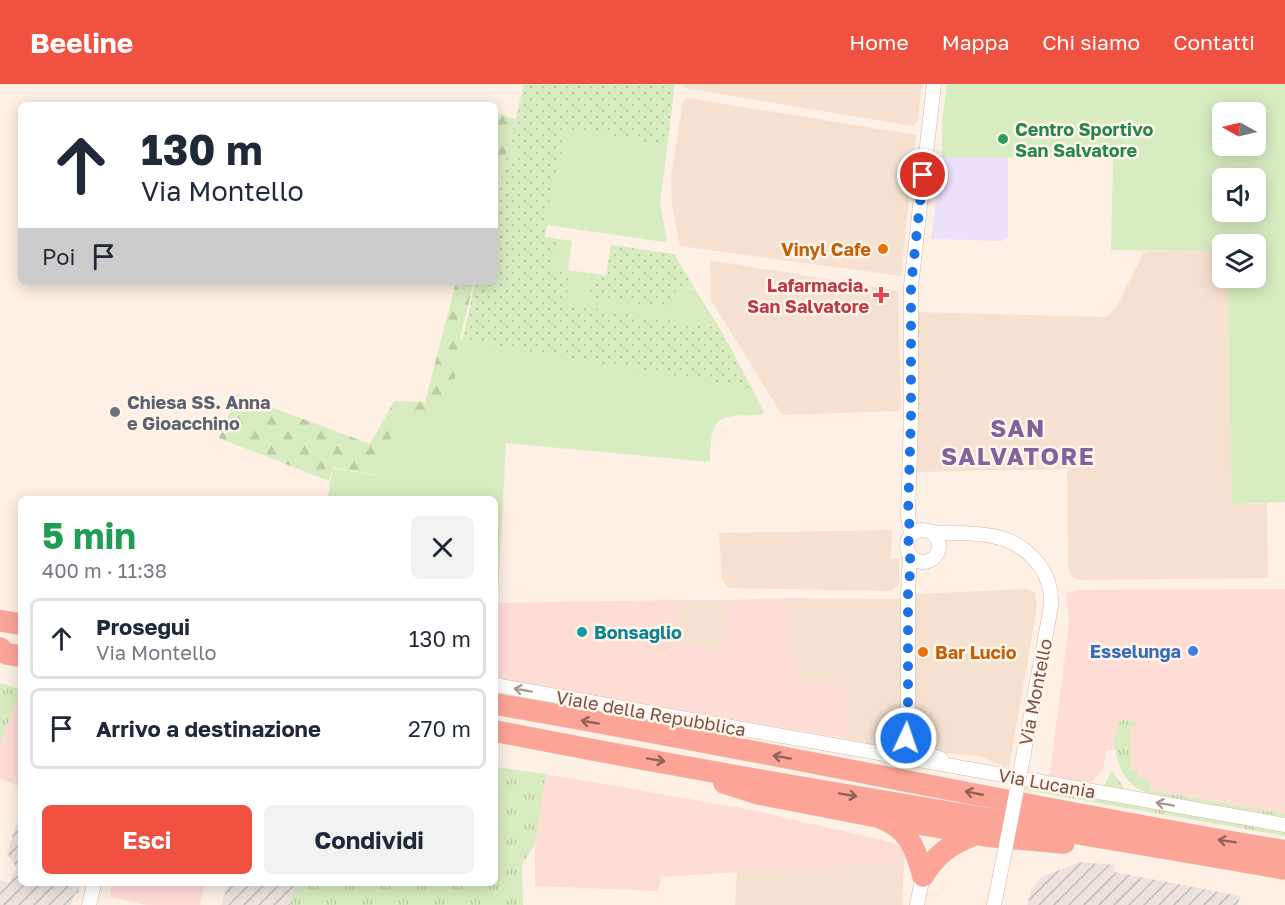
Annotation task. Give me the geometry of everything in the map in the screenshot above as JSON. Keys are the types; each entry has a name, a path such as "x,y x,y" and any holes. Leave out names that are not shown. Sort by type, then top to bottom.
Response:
{"highway":[{"path":"0,621 18,624"},
{"path":"0,646 18,646"},
{"path":"0,646 7,654 18,656"},
{"path":"498,705 939,786 1163,831 1285,851"},
{"path":"498,732 896,804 1285,869"},
{"path":"698,768 710,776 746,791 978,834 1081,844 1134,842"},
{"path":"878,816 891,822 912,842 922,876"},
{"path":"922,876 933,860 943,851 953,844 978,834"}],"street":[{"path":"885,755 902,744 908,727 910,555 907,545 911,535 908,515 911,286 934,84"},
{"path":"909,506 917,521 939,541 939,550"},
{"path":"911,535 920,530 930,531"},
{"name":"Via Montello","path":"930,531 993,536 1018,545 1031,555 1047,581 1051,598 994,905"},
{"path":"910,555 923,562 932,559 947,542 964,535"},
{"path":"909,581 923,562"},
{"name":"Viale della Repubblica","path":"498,686 808,741"},
{"path":"908,727 915,742 923,751 940,759 998,775"},
{"name":"Via Lucania","path":"808,741 1285,825"},
{"path":"917,905 922,876"},
{"path":"89,905 94,886"}],"shaded area":[{"path":"684,84 922,84 918,120 914,126 683,88"},
{"path":"687,98 916,135 901,276 680,246 672,206 671,177 683,101"},
{"path":"942,157 1008,157 1008,237 1002,241 931,239"},
{"path":"1149,251 1212,251 1212,288 1227,288 1232,504 1267,503 1268,578 1078,580 1070,575 1068,565 1067,469 914,472 916,312 1106,317 1115,309 1143,254"},
{"path":"710,260 898,291 901,411 782,415 711,300"},
{"path":"892,530 891,559 899,559 899,584 891,591 729,588 722,580 719,533"},
{"path":"1027,589 1035,593 1037,608 1009,768 979,756 946,753 928,747 911,727 913,594"},
{"path":"1285,589 1285,814 1145,789 1119,750 1106,750 1103,770 1094,780 1089,782 1049,780 1069,624 1066,593 1078,590"},
{"path":"787,598 903,599 904,726 893,742 875,745 848,739 847,686 795,678 787,661"},
{"path":"787,598 787,660 796,662 795,678 847,686 848,739 498,680 498,603 680,600 679,643 724,650 727,600"},
{"path":"680,600 727,600 724,650 679,644"},
{"path":"18,694 18,786 0,779 0,744"},
{"path":"546,774 752,810 886,841 906,848 904,862 661,877 658,891 535,886 535,844"},
{"path":"18,821 18,886 80,886 78,894 75,893 71,905 0,905 0,881 9,883 17,868 7,853"},
{"path":"904,862 902,905 735,905 737,872"},
{"path":"1080,862 1115,865 1114,872 1240,896 1238,905 1027,905 1032,888 1042,877"},
{"path":"112,886 205,886 200,905 147,905 110,897"},
{"path":"227,886 295,886 290,905 221,905"}],"green space":[{"path":"524,84 675,84 660,203 667,240 664,242 547,225 545,237 572,241 568,270 695,289 721,330 764,411 762,415 735,416 719,421 712,435 710,462 506,443 498,594 498,496 328,496 333,468 378,476 400,411 446,418 474,285 498,285 498,187"},
{"path":"525,84 674,84 667,145 566,128 557,182 552,181 544,237 556,239 553,269 570,271 566,304 717,328 750,388 463,340 474,285 498,285 498,189 506,158 515,159 517,147 509,146"},
{"path":"947,84 1285,84 1285,502 1232,504 1227,288 1266,288 1266,234 1212,234 1212,251 1111,250 1113,158 942,157 942,122"},
{"path":"498,113 515,119 498,186"},
{"path":"611,245 674,254 695,289 676,286 673,309 589,297 592,275 606,276"},
{"path":"455,285 473,285 460,339 604,362 731,414 505,442 502,499 498,496 486,496 333,467 329,481 219,438 237,394 370,444 394,401 425,402"},
{"path":"0,683 18,688 18,694 0,744"},
{"path":"1121,720 1136,722 1138,726 1130,728 1131,770 1138,770 1138,776 1151,783 1150,790 1285,814 1285,817 1154,795 1137,788 1124,775 1117,757 1115,737"},
{"path":"498,767 546,774 535,844 522,865 523,905 290,905 295,886 498,886"},
{"path":"1111,772 1126,791 1101,786 1105,784"},
{"path":"1026,783 1285,829 1285,836 1025,790"}],"place":[{"name":"Centro Sportivo San Salvatore","path":"1003,139"},
{"name":"Vinyl Cafe","path":"883,249"},
{"name":"Lafarmacia. San Salvatore","path":"881,295"},
{"name":"Chiesa SS. Anna e Gioacchino","path":"115,412"},
{"name":"Bonsaglio","path":"582,632"},
{"name":"Esselunga","path":"1193,651"},
{"name":"Bar Lucio","path":"923,652"}],"district":[{"name":"SAN SALVATORE","path":"1018,441"}],"route":[{"path":"906,738 908,727 908,594 911,562 907,549 911,535 908,515 911,286 923,175"}]}
